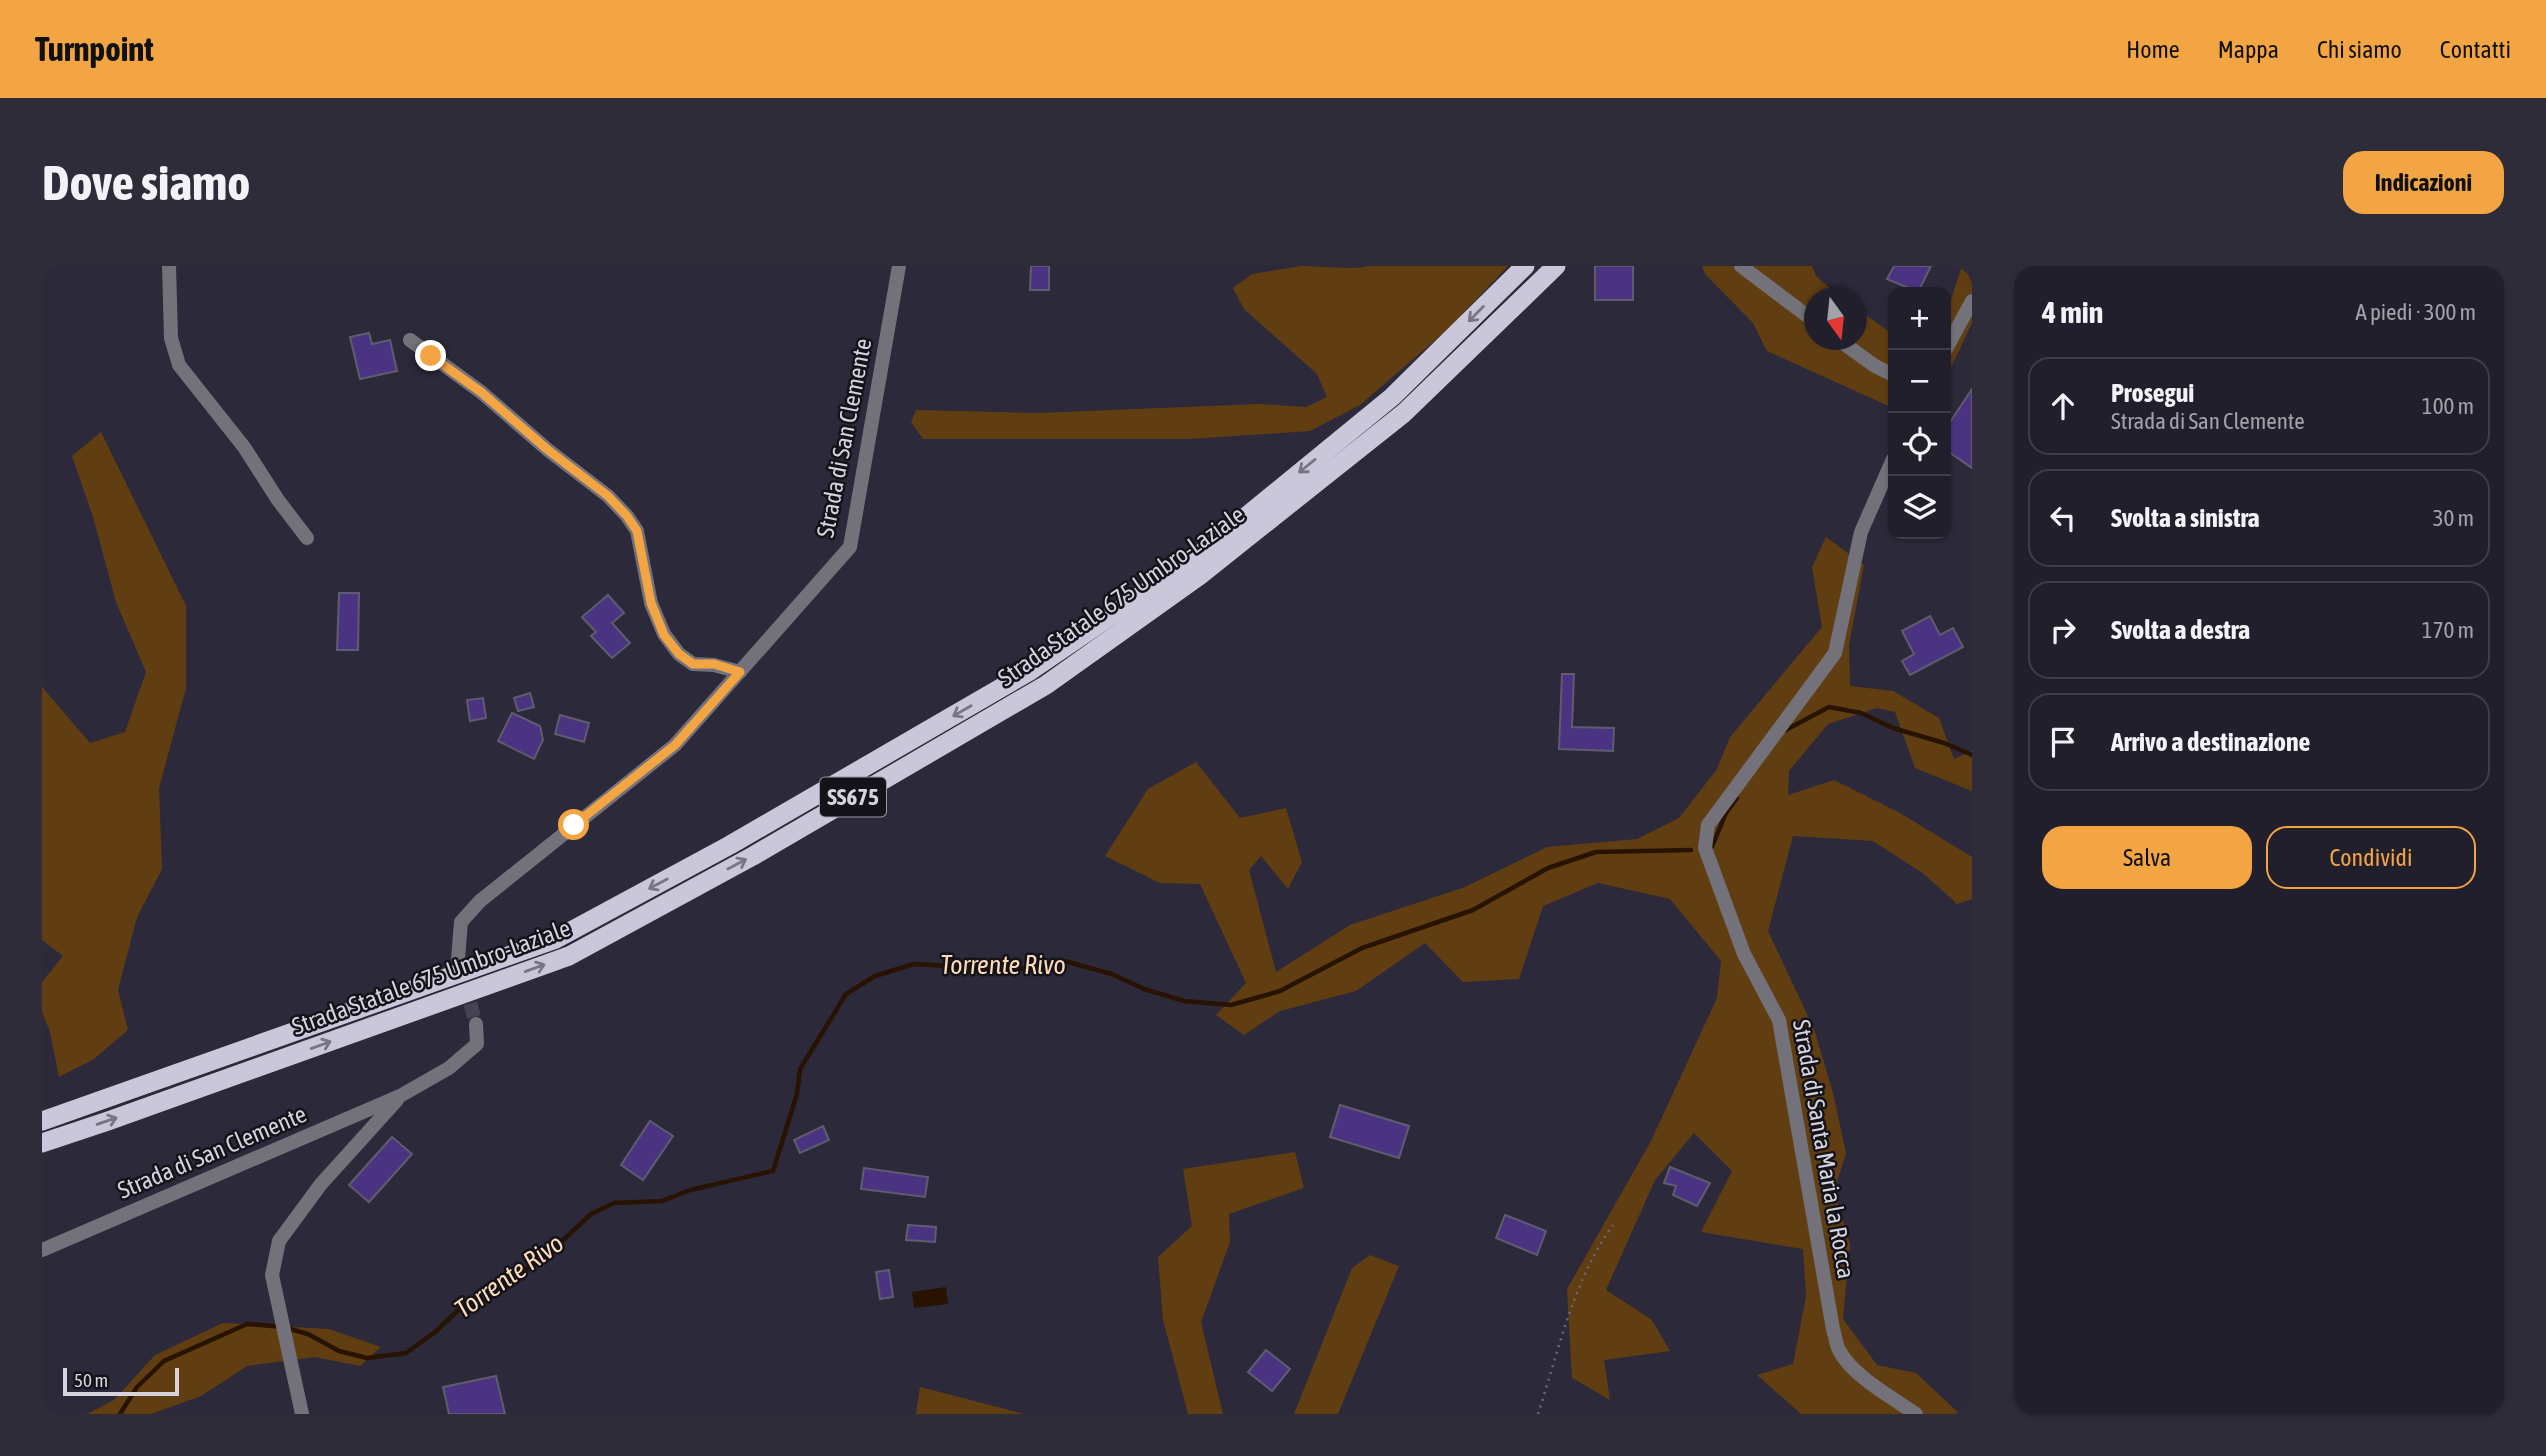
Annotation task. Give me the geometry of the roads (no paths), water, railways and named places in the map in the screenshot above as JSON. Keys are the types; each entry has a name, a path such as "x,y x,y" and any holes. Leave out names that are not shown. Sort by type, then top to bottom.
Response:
{"highway":[{"name":"Strada Statale 675 Umbro-Laziale","path":"42,1121 556,939 730,845 1030,671 1193,560 1392,397 1525,266"},
{"name":"Strada Statale 675 Umbro-Laziale","path":"42,1143 569,956 753,856 1046,685 1199,576 1404,413 1556,266"}],"street":[{"path":"169,266 171,338 178,365 244,447 278,500 307,538"},
{"name":"Strada di San Clemente","path":"458,959 461,922 480,901 675,745 850,547 899,266"},
{"path":"1741,266 1804,313"},
{"path":"1951,340 1972,300"},
{"path":"410,340 481,392 548,450 608,496 627,516 637,531 651,603 664,635 679,654 693,664 714,664 740,672"},
{"path":"1853,350 1888,372"},
{"name":"Strada di Santa Maria la Rocca","path":"1888,470 1861,532 1835,653 1708,825 1705,848 1744,954 1779,1020 1839,1351 1878,1388 1916,1414"},
{"name":"Strada di San Clemente","path":"42,1250 400,1096 449,1068 477,1044 476,1024"},
{"name":"Strada di San Clemente","path":"302,1414 272,1275 279,1241 321,1184 400,1096"}],"waterway":[{"name":"Torrente Rivo","path":"1784,731 1829,707 1861,713 1893,728 1944,743 1972,755"},
{"name":"Torrente Rivo","path":"1712,847 1726,813 1737,798"},
{"name":"Torrente Rivo","path":"120,1414 137,1387 164,1361 247,1324 283,1327 308,1334 339,1351 367,1358 406,1353 435,1332 465,1304 545,1257 591,1214 614,1203 662,1201 690,1190 773,1171 797,1094 800,1069 846,994 875,976 914,964 1015,970 1064,961 1112,974 1144,989 1184,1001 1231,1005 1280,991 1362,948 1473,910 1548,868 1596,852 1691,850"}],"tunnel":[{"path":"459,963 476,1024"}]}
